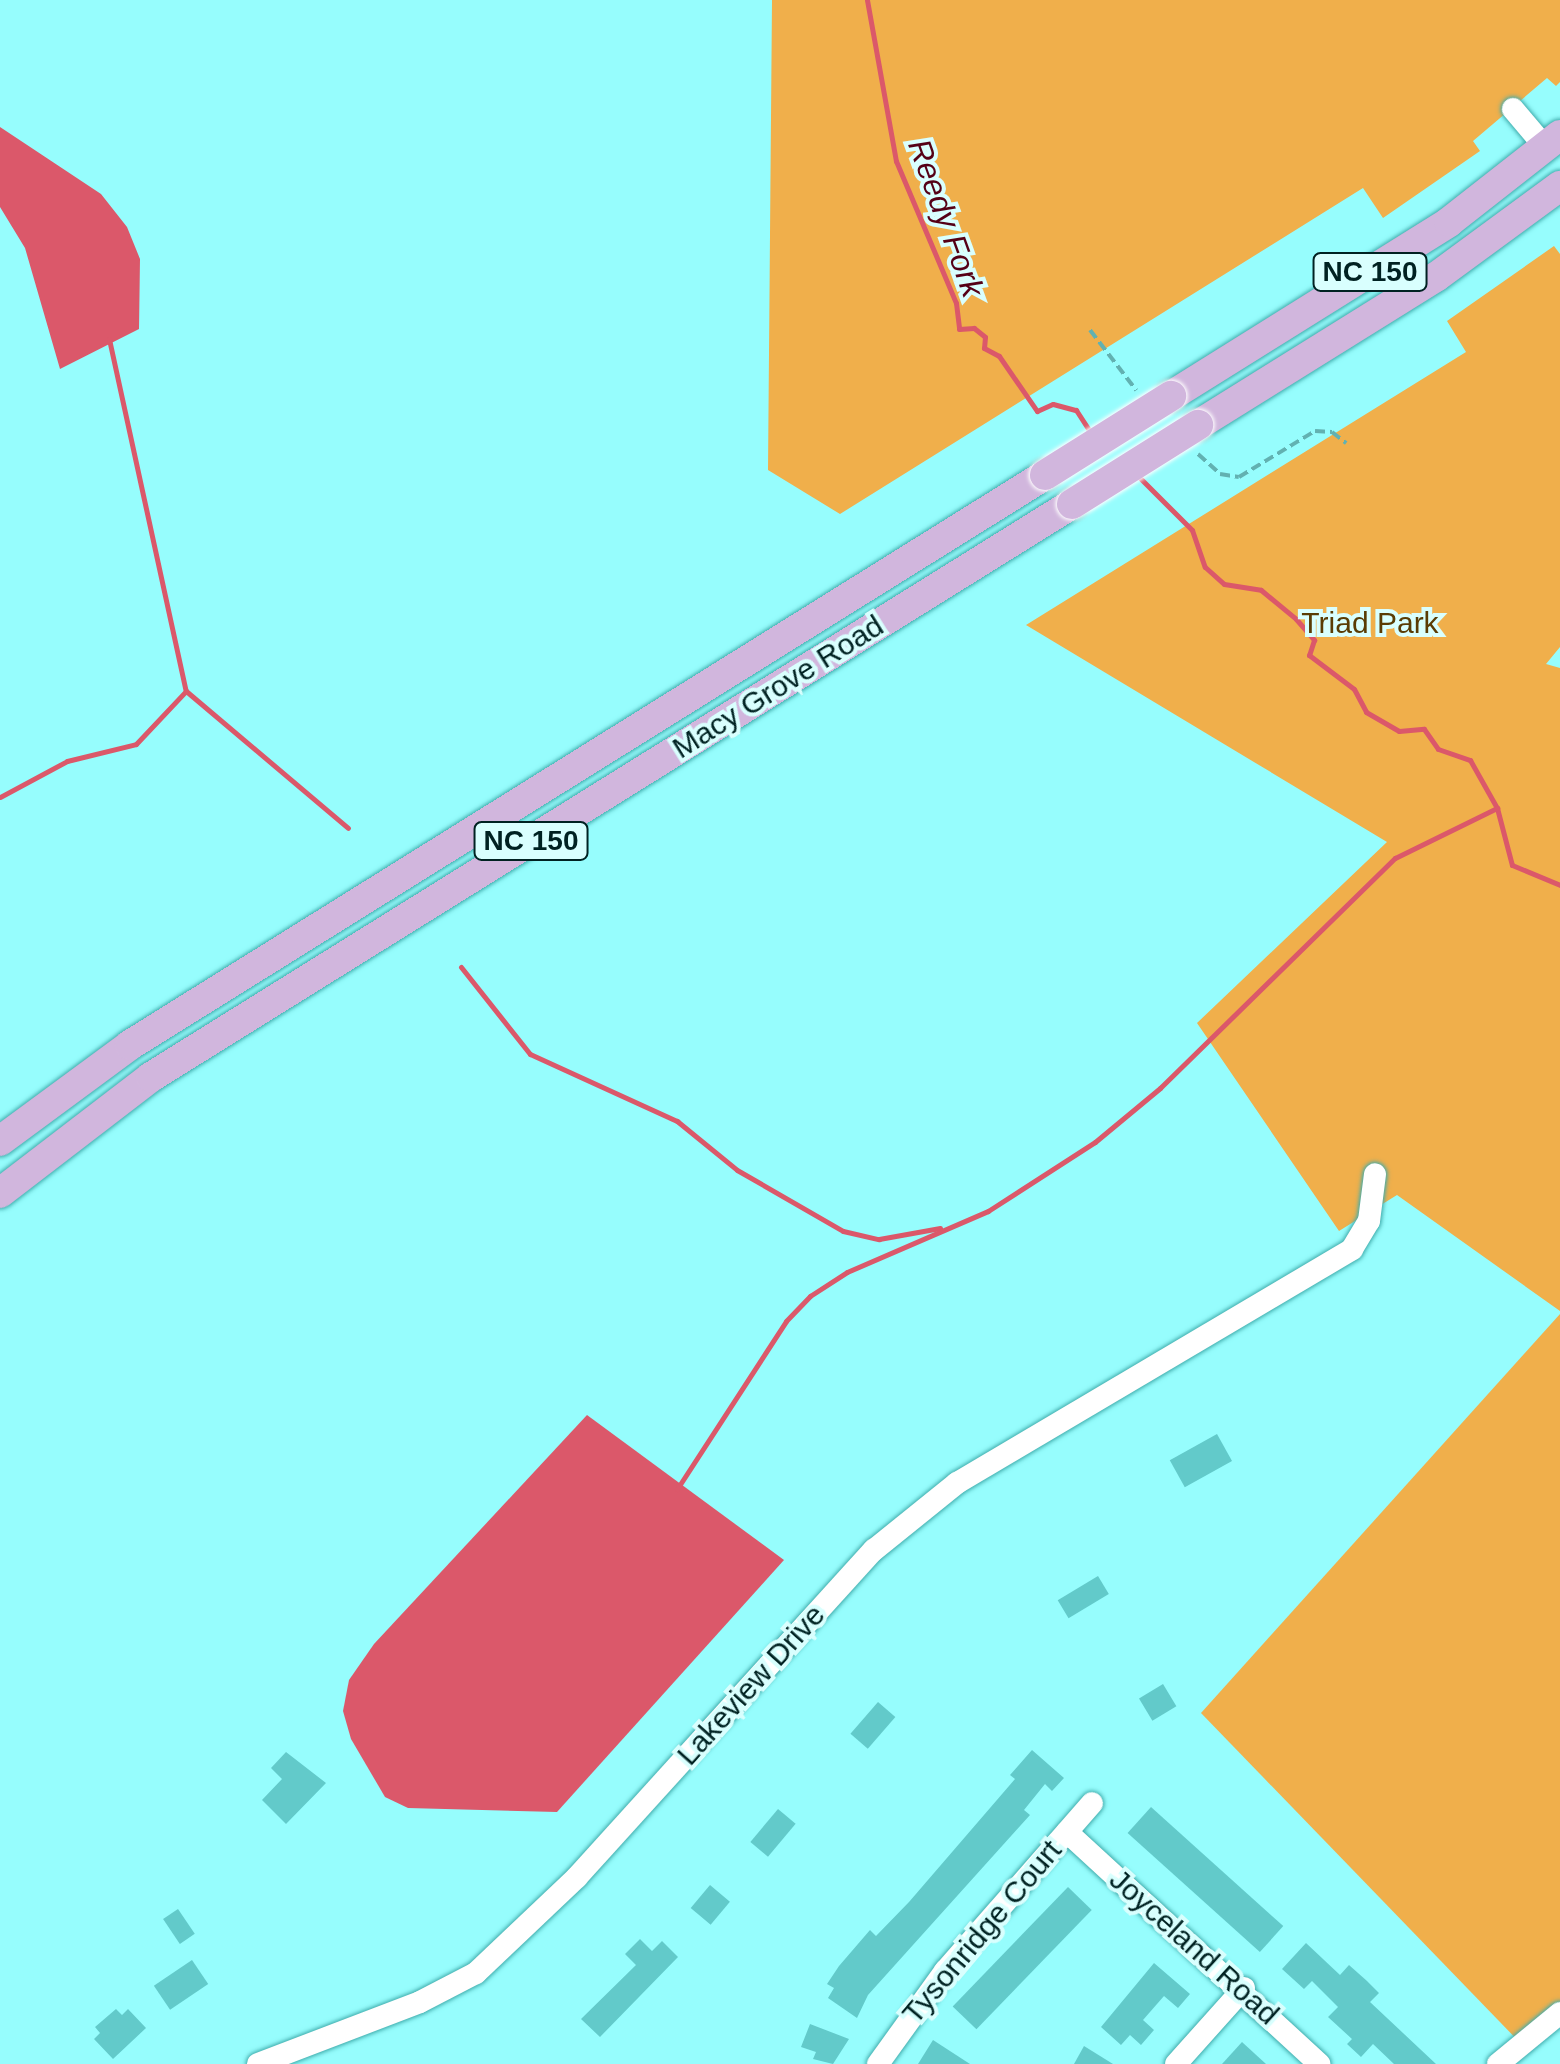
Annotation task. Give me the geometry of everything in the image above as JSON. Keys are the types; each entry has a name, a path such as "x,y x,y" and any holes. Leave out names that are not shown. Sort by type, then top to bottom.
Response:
{"main road":[{"path":"1306,358 1532,184 1546,164 1553,141"},
{"name":"Macy Grove Road","path":"0,1141 119,1052 1438,229 1553,141"},
{"name":"Macy Grove Road","path":"0,1192 86,1122 208,1042 1471,254 1560,186"},
{"path":"208,1042 211,1018 264,982 344,912"}],"street":[{"path":"1512,109 1553,141"},
{"name":"Lakeview Drive","path":"258,2064 420,2002 476,1972 537,1919 874,1550 926,1504 1352,1249 1370,1221 1375,1174"},
{"name":"Tysonridge Court","path":"878,2064 945,1971 1092,1803"},
{"name":"Joyceland Road","path":"1067,1832 1244,1988 1320,2064"},
{"path":"1176,2064 1244,1988"},
{"path":"1498,2064 1560,2013"}],"green space":[{"path":"772,0 1560,0 1560,82 1556,86 1547,78 1473,141 1480,151 1383,218 1363,188 840,514 768,470"},
{"name":"Triad Park","path":"1554,246 1560,254 1560,647 1546,664 1560,668 1560,1311 1397,1195 1339,1231 1197,1023 1387,842 1026,625 1466,352 1447,321"},
{"path":"1560,1314 1560,2015 1528,2051 1201,1713"}],"shaded area":[{"path":"0,127 101,194 127,227 140,259 139,329 60,369 25,248 0,207"},
{"path":"587,1415 784,1560 557,1812 408,1808 385,1797 351,1739 343,1711 349,1680 374,1644"}],"building":[{"path":"1217,1434 1232,1461 1185,1487 1170,1460"},
{"path":"1098,1576 1109,1594 1069,1618 1058,1600"},
{"path":"1163,1684 1176,1706 1152,1721 1139,1698"},
{"path":"878,1702 895,1717 868,1749 850,1734"},
{"path":"1032,1750 1064,1778 1052,1791 1045,1784 1024,1810 1030,1815 868,1995 857,2018 828,1998 834,1988 827,1984 839,1966 870,1930 876,1936 909,1902 1015,1779 1010,1775"},
{"path":"286,1752 326,1783 286,1824 262,1800 282,1779 271,1768"},
{"path":"1151,1807 1283,1926 1260,1952 1128,1833"},
{"path":"778,1809 796,1824 768,1857 750,1842"},
{"path":"710,1885 730,1902 711,1925 691,1908"},
{"path":"1068,1887 1092,1910 976,2029 953,2006"},
{"path":"178,1909 195,1934 180,1944 163,1919"},
{"path":"640,1939 652,1951 662,1941 678,1957 600,2037 581,2019 636,1965 625,1954"},
{"path":"1306,1943 1340,1975 1349,1965 1367,1981 1379,1993 1370,2002 1436,2064 1394,2064 1373,2044 1361,2057 1347,2044 1352,2039 1328,2017 1338,2007 1312,1981 1304,1989 1282,1969"},
{"path":"192,1960 208,1984 170,2010 154,1986"},
{"path":"1154,1963 1190,1994 1178,2008 1164,1996 1143,2020 1154,2030 1141,2045 1130,2035 1121,2045 1101,2027"},
{"path":"116,2009 122,2015 128,2009 146,2028 113,2059 94,2039 100,2033 95,2027"},
{"path":"810,2024 849,2039 833,2064 813,2059 816,2052 801,2047"},
{"path":"933,2040 970,2064 918,2064"},
{"path":"1242,2042 1266,2064 1222,2064"},
{"path":"1084,2046 1113,2064 1074,2064"}],"waterway":[{"name":"Reedy Fork","path":"867,0 896,161 956,303 959,329 974,328 985,337 984,348 999,356 1037,411 1053,404 1076,410 1092,435"},
{"path":"109,339 186,691 348,828"},
{"name":"Reedy Fork","path":"1139,477 1192,530 1205,567 1224,584 1261,590 1296,619 1314,640 1309,655 1354,689 1366,712 1399,731 1424,729 1438,749 1470,760 1497,808 1512,865 1560,885"},
{"path":"0,797 67,761 136,744 186,691"},
{"path":"677,1489 786,1321 810,1296 847,1272 988,1211 1095,1142 1160,1088 1395,858 1497,808"},
{"path":"461,967 530,1054 677,1121 737,1170 843,1231 879,1239 940,1228"}]}
